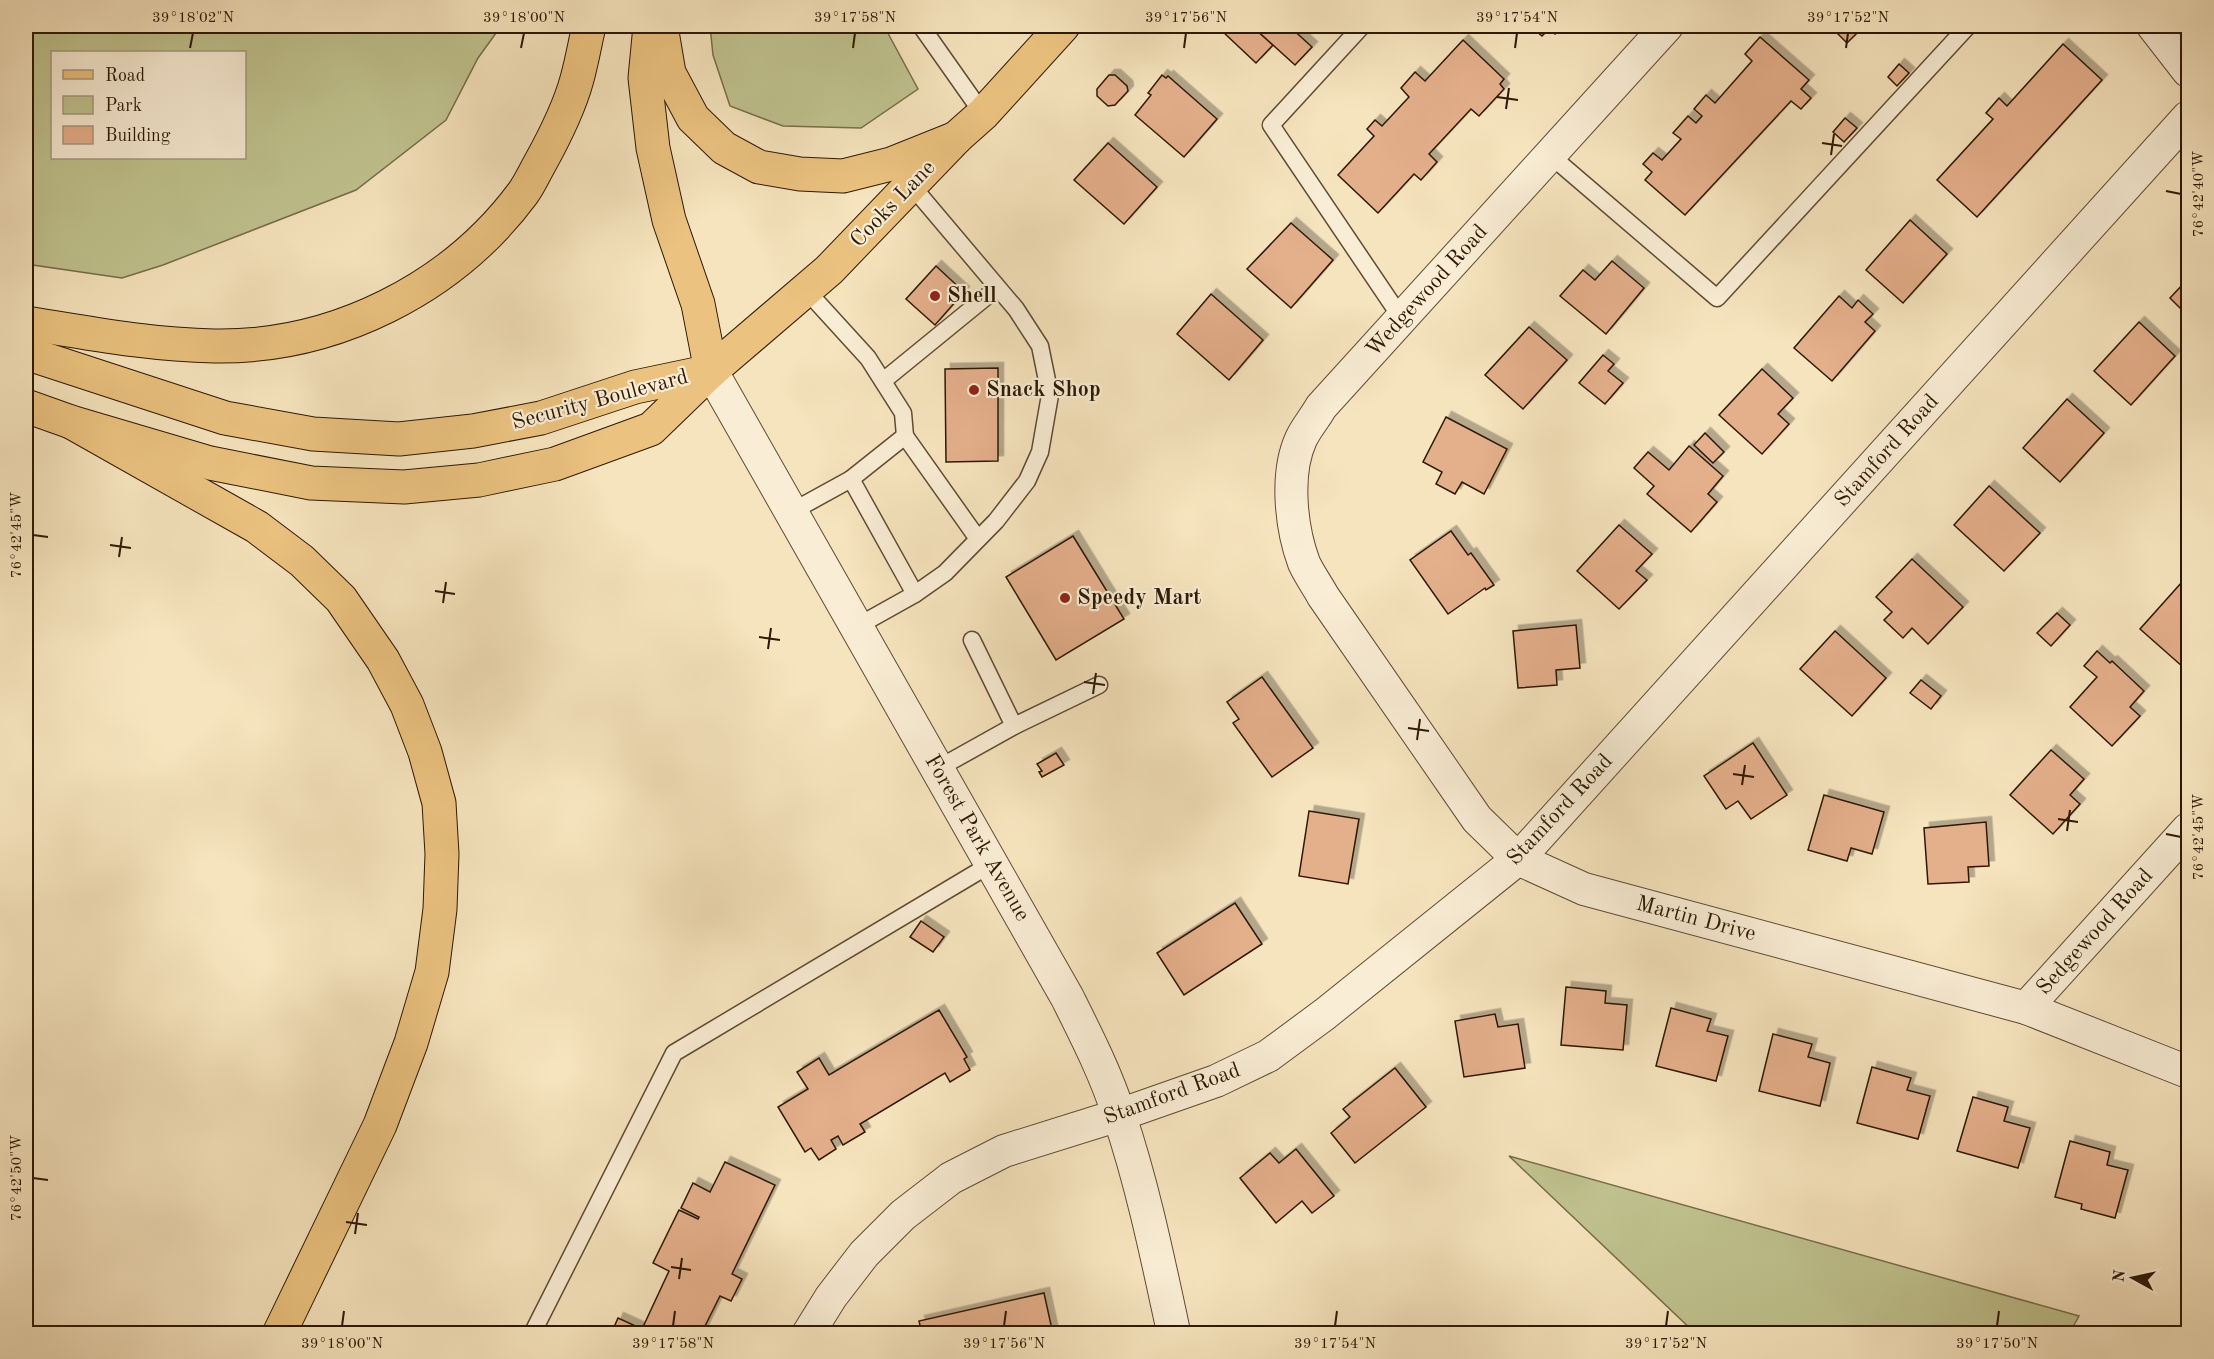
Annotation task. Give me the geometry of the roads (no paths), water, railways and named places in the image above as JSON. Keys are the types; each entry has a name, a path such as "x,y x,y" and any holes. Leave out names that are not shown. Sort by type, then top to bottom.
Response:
{"main road":[{"path":"26,323 127,339 215,346 276,342 330,331 383,309 433,280 483,239 524,192 555,136 574,89 589,26"},
{"path":"650,26 645,78 653,148 669,220 698,304 711,371"},
{"path":"661,26 669,73 693,118 724,148 759,167 800,174 843,176 891,164 956,138"},
{"name":"Cooks Lane","path":"711,371 829,270 956,138 983,114 1063,26"},
{"name":"Security Boulevard","path":"26,353 225,418 313,434 399,439 473,431 541,418 635,387 711,371"},
{"name":"Security Boulevard","path":"26,406 71,422 221,465 311,483 404,487 479,480 555,464 651,429 711,371"},
{"path":"71,422 257,527 302,561 341,599 383,660 407,705 425,752 439,803 442,854 440,909 432,972 411,1043 380,1125 279,1334"}],"street":[{"name":"Wedgewood Road","path":"1323,596 1305,565 1296,534 1291,502 1294,469 1301,440 1321,407 1666,26"},
{"path":"2153,26 2188,71"},
{"name":"Stamford Road","path":"808,1334 831,1297 864,1254 903,1215 951,1178 1004,1151 1119,1115 1216,1081 1268,1056 1325,1014 1518,859 2188,117"},
{"name":"Forest Park Avenue","path":"711,371 1067,997 1097,1056 1119,1115 1148,1217 1174,1334"},
{"name":"Martin Drive","path":"1323,596 1477,819 1518,859 1584,889 2026,1008 2188,1072"},
{"name":"Sedgewood Road","path":"2026,1008 2188,829"}],"lane":[{"path":"921,26 983,114"},
{"path":"1362,26 1271,125 1402,319"},
{"path":"1550,155 1717,298 1968,26"},
{"path":"856,627 915,594 945,573 996,521 1027,481 1040,452 1050,395 1040,346 1016,309 912,186"},
{"path":"883,381 997,288"},
{"path":"806,290 868,358 903,413 906,436 978,539"},
{"path":"791,512 851,479 906,436"},
{"path":"851,479 915,594"},
{"path":"972,640 1014,726"},
{"path":"937,769 1014,726 1099,685"},
{"path":"532,1334 674,1053 991,864"}],"place":[{"name":"Shell","path":"935,296"},
{"name":"Snack Shop","path":"974,390"},
{"name":"Speedy Mart","path":"1065,598"}]}
